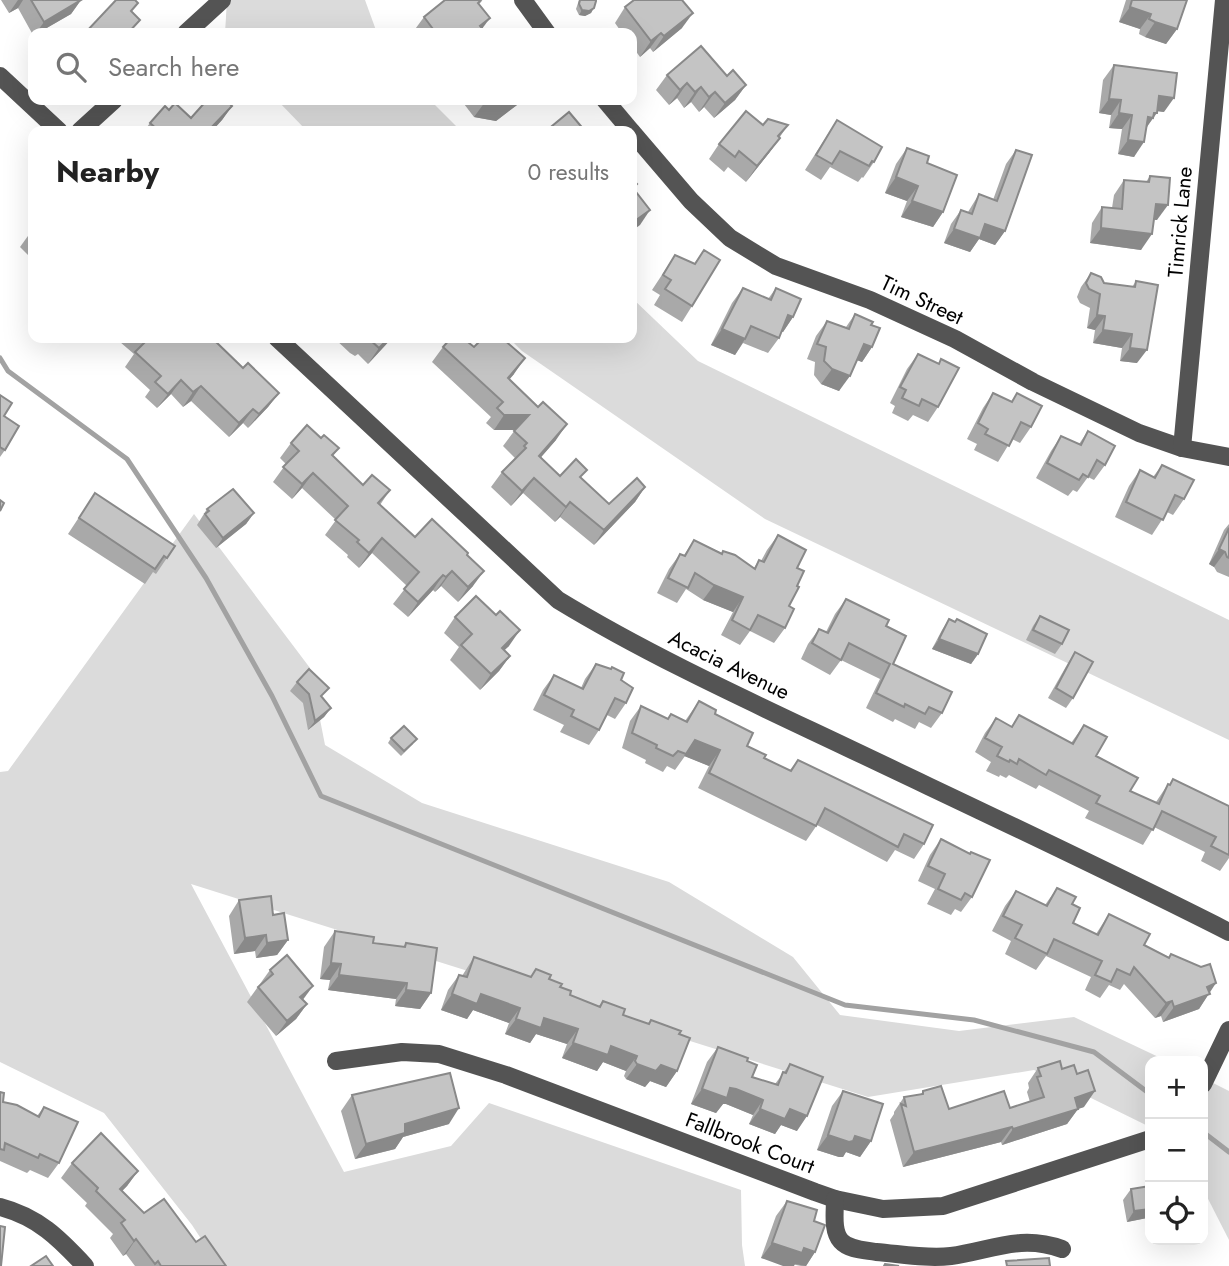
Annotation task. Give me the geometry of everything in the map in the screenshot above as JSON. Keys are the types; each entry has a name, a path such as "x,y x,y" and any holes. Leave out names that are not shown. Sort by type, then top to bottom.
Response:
{"street":[{"path":"191,28 222,0"},
{"path":"523,0 543,28"},
{"name":"Timrick Lane","path":"1182,448 1224,0"},
{"path":"0,76 28,102"},
{"path":"31,105 54,126"},
{"path":"85,126 109,105"},
{"name":"Tim Street","path":"609,105 628,126"},
{"name":"Tim Street","path":"637,137 691,201 730,238 776,266 870,300 955,339 1033,382 1139,433 1182,448 1229,457"},
{"name":"Acacia Avenue","path":"282,343 558,600 609,631 719,687 1103,869 1229,932"},
{"path":"1208,1074 1229,1030"},
{"name":"Fallbrook Court","path":"336,1061 402,1052 439,1054 506,1075 835,1199 883,1209 943,1206 1145,1141"},
{"path":"835,1199 835,1228 839,1240 860,1250 924,1257 951,1256 1015,1242 1033,1241 1062,1249"},
{"path":"0,1207 23,1215 54,1233 85,1266"}],"shaded area":[{"path":"227,0 365,0 375,28 225,28"},
{"path":"282,105 435,105 456,126 302,126"},
{"path":"637,303 698,361 1229,620 1229,740 765,519 514,343 637,343"},
{"path":"194,514 310,668 325,745 422,803 669,882 793,957 840,1015 959,1031 1074,1017 1156,1056 1145,1056 1145,1125 1034,1070 868,1097 191,884 344,1172 451,1146 489,1103 741,1190 745,1266 219,1266 192,1225 104,1113 0,1062 0,772 8,771"},
{"path":"1208,1080 1229,1091 1229,1240 1208,1199"}],"building":[{"path":"31,0 81,0 44,22"},
{"path":"116,0 135,0 138,3 131,11 140,20 133,28 90,28"},
{"path":"445,0 481,0 478,3 490,18 480,26 482,28 432,28 424,17"},
{"path":"580,0 596,0 594,8 589,11 582,10"},
{"path":"634,0 682,0 693,13 664,36 661,33 651,41 625,7"},
{"path":"1132,0 1187,0 1177,29 1155,22 1149,19 1151,14 1130,7"},
{"path":"701,46 727,76 733,70 746,85 725,103 715,92 709,97 701,87 695,92 687,83 680,90 667,75"},
{"path":"1114,65 1177,73 1174,98 1159,96 1157,113 1154,113 1153,118 1148,117 1144,142 1128,140 1132,115 1119,113 1121,100 1109,99"},
{"path":"177,105 191,118 203,105 232,106 213,126 153,126 150,123 165,106 169,110"},
{"path":"746,111 763,125 768,119 788,125 757,166 739,151 735,157 719,144"},
{"path":"569,112 581,126 552,126"},
{"path":"837,120 882,147 869,166 840,151 832,164 816,155"},
{"path":"907,148 929,156 927,163 957,175 943,212 912,201 918,186 896,177"},
{"path":"1016,150 1032,155 1005,231 985,224 980,238 954,229 961,210 972,214 979,194 997,201"},
{"path":"1150,176 1170,178 1168,205 1156,204 1152,234 1101,228 1102,207 1122,209 1124,180 1149,182"},
{"path":"637,193 650,210 637,219"},
{"path":"704,250 720,260 692,306 665,289 671,280 663,275 675,255 695,264"},
{"path":"1091,273 1101,277 1104,283 1135,287 1136,281 1158,285 1147,350 1130,348 1132,334 1103,330 1105,316 1097,315 1100,294 1089,289 1086,283"},
{"path":"743,288 771,300 776,288 801,299 793,317 788,315 779,338 751,326 745,339 722,329"},
{"path":"855,314 880,328 872,347 864,344 850,376 832,369 824,361 826,347 817,344 827,321 849,329"},
{"path":"144,343 217,343 243,368 248,363 279,393 259,414 253,409 239,423 201,386 193,392 181,380 168,394 155,382 161,376 135,352"},
{"path":"447,343 469,343 474,347 478,343 508,343 525,358 508,378 538,407 543,402 567,424 539,456 560,476 576,459 587,470 580,477 609,504 637,478 645,487 604,530 570,502 566,507 534,478 522,491 502,472 526,448 524,446 527,443 514,431 529,415 504,415 497,408 503,402 443,347"},
{"path":"918,354 939,364 941,359 959,368 938,407 922,399 919,406 902,398 906,390 900,387"},
{"path":"993,393 1012,402 1017,393 1042,406 1031,427 1021,422 1009,446 985,434 988,429 978,423"},
{"path":"0,395 12,403 4,416 19,426 5,450 0,447"},
{"path":"307,425 321,438 324,435 339,448 332,455 363,485 372,475 390,490 378,503 415,537 432,519 484,571 468,587 452,571 446,577 443,575 418,602 404,589 419,572 382,538 369,553 357,542 359,540 335,520 348,506 313,473 302,484 283,467 299,451 291,443"},
{"path":"1088,431 1115,446 1105,465 1097,460 1088,477 1083,474 1079,480 1047,463 1061,436 1081,445"},
{"path":"1162,465 1194,480 1184,499 1175,495 1163,520 1126,502 1140,470 1155,478"},
{"path":"233,489 254,513 223,538 205,514 209,511 207,509"},
{"path":"95,493 175,546 167,558 164,556 155,569 79,518"},
{"path":"1229,528 1229,558 1219,549"},
{"path":"778,535 806,550 797,568 804,571 789,606 794,609 785,628 758,615 750,630 732,620 743,597 714,585 695,573 688,588 668,578 680,554 685,556 694,540 722,554 723,551 735,555 755,569 759,560 764,562"},
{"path":"476,596 496,615 500,611 520,630 502,648 510,656 491,674 461,645 472,634 455,617"},
{"path":"846,599 889,620 886,626 906,636 893,664 952,692 942,713 929,707 925,714 876,693 890,664 849,643 841,660 812,643 819,629 828,633"},
{"path":"1040,616 1069,630 1062,644 1033,630"},
{"path":"949,619 955,622 957,619 987,634 978,654 939,639"},
{"path":"1075,652 1093,662 1073,698 1056,688"},
{"path":"596,664 624,673 621,680 633,688 626,703 615,698 599,730 571,716 574,710 544,695 554,675 583,689"},
{"path":"309,669 329,688 321,696 331,708 315,721 309,694 297,682"},
{"path":"699,701 716,710 715,714 753,733 747,746 766,755 764,758 791,771 798,760 933,825 924,844 904,834 898,847 825,808 816,826 709,773 720,750 695,740 686,754 678,751 673,756 632,733 641,706 668,719 671,714 687,722"},
{"path":"1019,715 1073,744 1084,725 1107,737 1096,756 1138,778 1130,791 1159,804 1173,779 1229,806 1229,855 1211,846 1216,837 1162,811 1153,830 1096,803 1100,796 1049,770 1046,775 1019,759 1017,764 997,756 1002,747 985,738 996,718 1012,727"},
{"path":"404,726 417,739 404,751 391,738"},
{"path":"941,839 970,854 971,852 990,860 972,897 965,893 961,900 938,889 945,874 928,866"},
{"path":"1057,888 1076,897 1072,904 1080,908 1073,923 1098,935 1109,914 1150,934 1144,945 1169,958 1171,954 1201,967 1210,964 1216,983 1207,987 1210,994 1174,1007 1172,1001 1166,1003 1134,967 1130,975 1117,969 1111,982 1095,975 1102,961 1054,939 1047,954 1015,938 1022,925 1003,916 1016,891 1047,906"},
{"path":"271,896 273,915 284,913 288,940 267,943 266,935 245,938 239,900"},
{"path":"335,931 374,937 373,943 405,947 406,943 437,948 431,993 406,990 407,983 339,975 341,964 331,963"},
{"path":"287,955 313,986 300,997 307,1004 287,1021 258,987 273,974 270,970"},
{"path":"474,957 531,977 536,969 551,975 549,979 562,984 560,987 571,991 570,995 600,1007 603,1001 625,1009 623,1015 649,1024 651,1020 681,1031 679,1034 690,1038 677,1071 661,1065 656,1071 637,1064 637,1056 611,1046 608,1055 573,1043 578,1029 544,1018 541,1028 516,1019 520,1008 481,994 477,1004 452,994 459,975 467,977"},
{"path":"718,1047 748,1058 747,1061 757,1065 752,1077 778,1085 783,1072 786,1073 790,1064 823,1077 807,1116 790,1109 785,1119 760,1109 763,1100 736,1089 730,1088 727,1098 702,1089"},
{"path":"1060,1061 1062,1069 1074,1065 1077,1074 1088,1070 1095,1091 1075,1098 1078,1109 1013,1129 1012,1127 914,1152 901,1104 906,1106 904,1097 923,1094 923,1091 941,1086 949,1109 1004,1091 1010,1108 1044,1097 1037,1077 1041,1076 1038,1068"},
{"path":"450,1073 459,1108 405,1124 405,1133 366,1144 352,1095"},
{"path":"843,1091 883,1104 871,1141 855,1136 853,1141 849,1142 828,1135"},
{"path":"0,1092 4,1093 3,1102 17,1105 39,1117 44,1107 78,1122 59,1163 40,1154 38,1158 5,1143 4,1150 0,1149"},
{"path":"101,1133 138,1171 120,1189 144,1213 164,1199 196,1242 205,1236 226,1266 161,1266 158,1261 155,1264 121,1223 125,1220 72,1163"},
{"path":"1145,1187 1145,1210 1134,1211 1131,1189"},
{"path":"787,1201 817,1210 814,1221 825,1225 815,1252 804,1248 802,1253 772,1243"},
{"path":"0,1226 5,1227 1,1266 0,1266"},
{"path":"46,1256 53,1266 31,1266"},
{"path":"1049,1258 1050,1266 1007,1266 1006,1261"}],"waterway":[{"path":"0,358 8,371 127,459 206,578 272,696 321,796 845,1005 974,1020 1094,1052 1145,1090"},
{"path":"1208,1136 1229,1152"}]}
